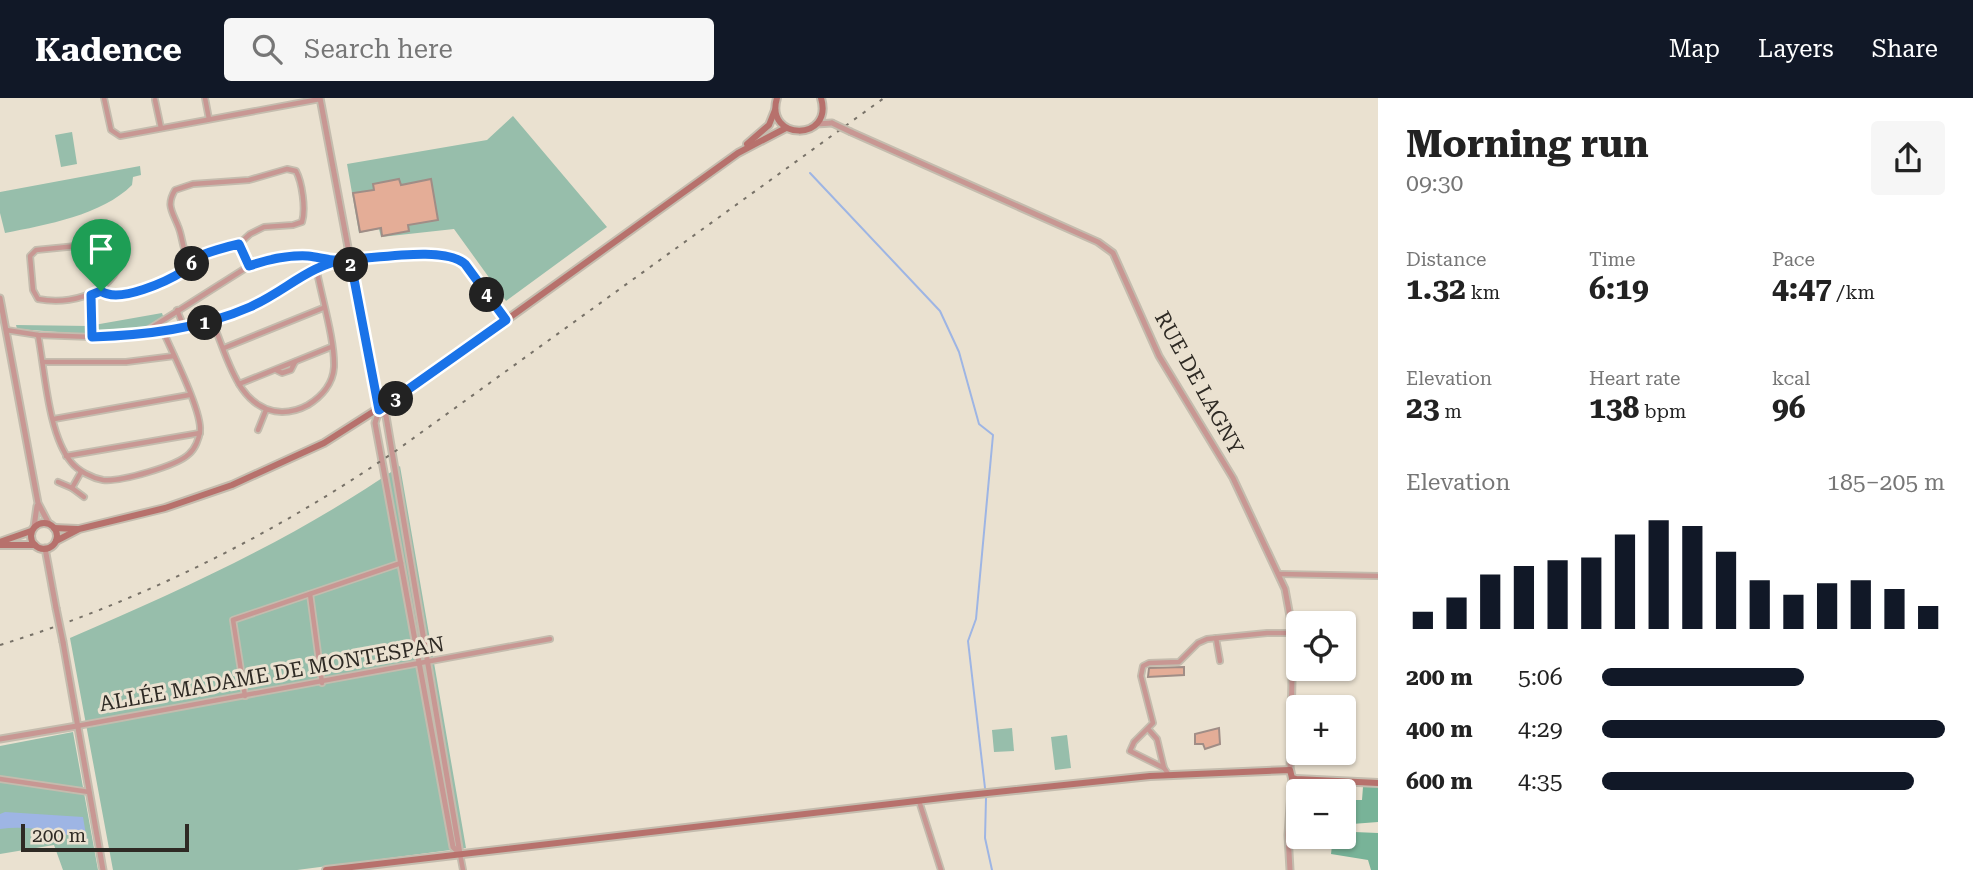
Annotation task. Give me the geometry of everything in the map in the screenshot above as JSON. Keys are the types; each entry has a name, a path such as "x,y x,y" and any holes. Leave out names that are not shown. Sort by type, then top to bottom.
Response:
{"main road":[{"path":"768,98 775,108 778,121 786,128 802,131 816,124 823,109 823,98"},
{"path":"0,543 45,548 79,529 164,508 232,485 312,449 379,410 738,153 769,125 777,98"},
{"path":"738,153 786,128"},
{"path":"0,543 41,523 79,529"},
{"path":"51,526 56,541"},
{"path":"33,529 35,545"},
{"path":"326,870 919,801 1169,775 1290,770 1292,778 1378,783"}],"street":[{"path":"104,98 109,126 114,134 120,136 320,98 379,410 376,423 453,847 460,854"},
{"path":"205,98 209,119"},
{"path":"155,100 161,128"},
{"path":"816,124 832,123 823,109"},
{"name":"RUE DE LAGNY","path":"832,123 1098,242 1113,253 1159,356 1233,478 1280,574 1290,611"},
{"path":"101,291 107,295 148,288 187,269 197,258 239,244 264,227 302,222 304,214 300,179 296,171 287,169 249,180 184,185 175,190 170,199 170,209 178,225 184,250 188,256 197,258"},
{"path":"107,230 117,230 123,239 123,259 114,278 101,291 48,301 38,299 33,290 30,256 36,250 46,248 87,245 107,230"},
{"path":"239,244 249,266"},
{"path":"3,329 38,335 92,337 142,334 184,327 212,321 262,301 316,267 334,260 379,255 457,258 465,264 506,320"},
{"path":"142,334 249,266 278,257 307,256 334,260"},
{"path":"307,256 310,271"},
{"path":"212,321 239,384 253,403 266,410 293,412 306,407 321,396 329,384 334,368 316,267"},
{"path":"91,295 92,337"},
{"path":"0,298 3,329 38,503 51,526"},
{"path":"224,348 323,308"},
{"path":"177,310 184,327"},
{"path":"38,335 59,443 66,456 81,472 103,480 121,479 188,456 200,433 200,421 163,331"},
{"path":"239,384 331,347"},
{"path":"43,362 126,362 174,356"},
{"path":"54,419 189,395"},
{"path":"258,430 266,410"},
{"path":"379,410 386,416 463,870"},
{"path":"66,456 200,433"},
{"path":"72,488 81,472"},
{"path":"58,482 84,497"},
{"path":"33,529 38,503"},
{"path":"45,548 103,870"},
{"path":"245,696 233,620 402,562"},
{"path":"1280,574 1378,576"},
{"path":"310,594 322,683"},
{"path":"1164,768 1130,751 1134,742 1149,730 1153,718 1147,707 1142,668 1149,663 1179,662 1198,643 1215,637 1286,633"},
{"path":"1215,637 1220,661"},
{"name":"ALLÉE MADAME DE MONTESPAN","path":"0,739 322,683 550,639"},
{"name":"RUE DE LAGNY","path":"1290,770 1292,681"},
{"path":"1149,730 1157,739 1164,768 1169,775"},
{"path":"1290,870 1288,835 1292,778"},
{"path":"0,779 89,792"},
{"path":"919,801 941,870"}],"green space":[{"path":"513,116 607,227 506,301 454,229 381,237 379,229 359,233 347,164 487,140"},
{"path":"72,132 77,164 61,167 55,135"},
{"path":"140,166 141,175 133,177 132,185 105,204 73,217 5,233 0,213 0,192"},
{"path":"162,313 163,316 140,331 97,334 94,325"},
{"path":"16,325 89,326 85,334 17,329"},
{"path":"400,466 466,848 297,870 113,870 70,638 240,560 320,517"},
{"path":"1012,728 1014,751 994,752 992,730"},
{"path":"73,732 98,870 63,870 54,845 0,854 0,746"},
{"path":"1067,735 1071,768 1055,770 1051,737"},
{"path":"1378,785 1378,822 1356,824 1356,800 1362,800 1363,787"},
{"path":"1356,832 1378,833 1378,870 1371,870 1368,860 1331,854 1332,849 1356,849"}],"water":[{"path":"5,812 83,817 87,841 45,830 0,829 0,814"}],"building":[{"path":"399,179 401,185 431,179 438,220 408,225 409,231 382,236 381,228 360,232 353,193 374,190 373,184"},
{"path":"1184,667 1184,675 1148,677 1149,668"},
{"path":"1219,728 1220,744 1205,749 1203,744 1195,744 1195,734"}],"waterway":[{"path":"810,173 940,311 959,352 979,424 993,435 976,619 968,641 985,788"},
{"path":"986,798 985,838 992,870"}],"railway":[{"path":"0,645 105,608 156,586 255,537 351,481 884,98"}],"route":[{"path":"101,291 91,295 92,337 163,331 235,313 262,301 326,262 334,260 350,258 379,410 506,320 465,264 457,258 443,256 379,255 357,257 350,258 344,260 334,260 321,257 297,256 278,257 249,266 239,244 197,258 187,269 148,288 107,295 101,291"}]}
